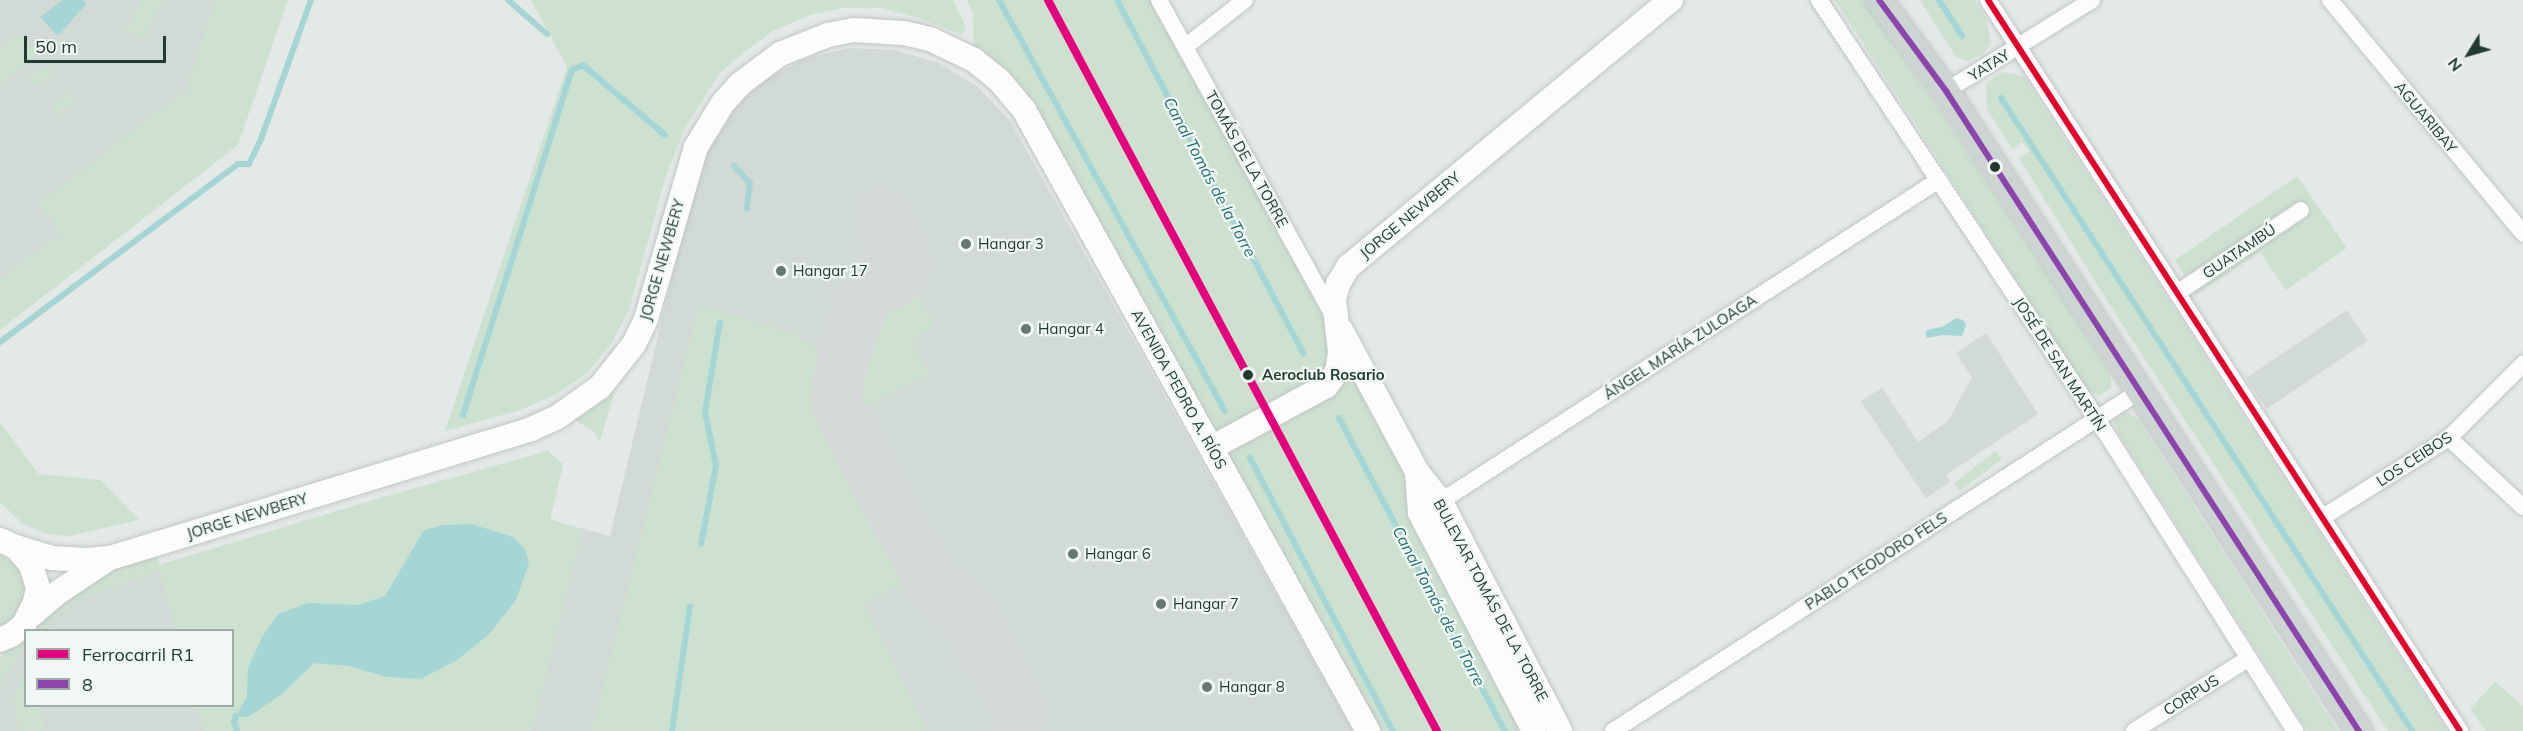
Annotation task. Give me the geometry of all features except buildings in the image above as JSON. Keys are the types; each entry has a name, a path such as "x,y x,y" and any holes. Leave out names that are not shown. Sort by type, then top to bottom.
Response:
{"main road":[{"name":"JORGE NEWBERY","path":"1211,448 1326,386 1337,372 1340,352 1334,318 1334,299 1338,284 1349,266 1671,0"},
{"path":"1879,0 1942,85"},
{"path":"1893,0 1942,85 2359,731"},
{"name":"JORGE NEWBERY","path":"5,541 51,558 87,560 110,558 519,433 556,418 600,387 634,344 646,319 696,147 723,103 753,73 780,54 804,42 853,30 896,32 930,39 974,60"},
{"name":"AVENIDA PEDRO A. RÍOS","path":"974,60 999,80 1024,110 1046,145 1368,731"},
{"name":"BULEVAR TOMÁS DE LA TORRE","path":"1334,318 1417,472 1534,731"},
{"name":"BULEVAR TOMÁS DE LA TORRE","path":"1431,507 1560,731"},
{"path":"5,541 31,565 38,588 30,616"},
{"name":"JORGE NEWBERY","path":"0,640 24,625 30,616 60,591 110,558"}],"street":[{"name":"TOMÁS DE LA TORRE","path":"1159,0 1334,318"},
{"path":"1185,47 1245,0"},
{"name":"JOSÉ DE SAN MARTÍN","path":"1819,0 2097,419 2295,731"},
{"path":"1988,0 2460,731"},
{"name":"YATAY","path":"1942,85 2018,47 2092,0"},
{"name":"AGUARIBAY","path":"2330,0 2523,233"},
{"name":"ÁNGEL MARÍA ZULOAGA","path":"1431,507 1939,180"},
{"name":"GUATAMBÚ","path":"2177,292 2301,210"},
{"name":"LOS CEIBOS","path":"2323,517 2449,438 2523,364"},
{"name":"PABLO TEODORO FELS","path":"1613,731 2140,391"},
{"path":"2449,438 2523,507"},
{"name":"CORPUS","path":"2134,731 2249,658"}],"shaded area":[{"path":"0,0 250,0 212,123 0,279"},
{"path":"849,48 895,50 939,63 978,87 1010,121 1353,731 0,731 0,659 24,631 24,707 234,707 234,629 26,629 69,594 114,569 156,555 159,565 377,499 548,451 563,464 550,520 610,536 697,173 705,151 730,112 763,81 804,59"},
{"path":"2347,310 2368,341 2267,409 2246,378"},
{"path":"1986,333 2038,414 1946,475 1950,482 1926,498 1861,401 1882,388 1918,442 1948,421 1972,377 1956,353"}],"green space":[{"path":"142,0 164,0 143,40 125,29"},
{"path":"215,0 288,0 238,145 0,330 0,279 61,234 39,204 180,94 185,96"},
{"path":"531,0 953,0 966,27 962,35 919,18 881,8 843,8 810,15 773,31 744,52 720,73 684,130 666,176 629,310 611,344 587,373 557,394 521,410 445,431 567,67"},
{"path":"967,0 1159,0 1334,318 1534,731 1368,731 1045,145 974,60 973,13"},
{"path":"1835,0 1863,0 1938,107 2056,288 2110,373 2111,388 2099,396 2087,389"},
{"path":"1920,0 1975,0 1987,19 1991,44 1983,54 1968,61 1956,57"},
{"path":"21,33 38,54 0,84 0,49"},
{"path":"46,65 53,74 36,87 29,78"},
{"path":"2001,72 2024,76 2447,731 2388,731 2116,315 2019,158 2029,151 2022,142 2012,149 1987,109 1986,84"},
{"path":"68,93 75,102 57,115 51,107"},
{"path":"2297,176 2347,248 2286,290 2260,252 2196,295 2175,260"},
{"path":"915,289 935,326 910,341 929,375 870,405 863,405 857,399 853,386 877,308"},
{"path":"699,304 796,335 812,345 820,357 824,368 820,403 910,579 863,605 927,731 589,731 598,707"},
{"path":"613,387 613,397 600,441 594,432 575,420"},
{"path":"2127,412 2139,420 2338,731 2308,731 2121,437 2113,420"},
{"path":"0,422 39,474 101,480 139,520 69,536 47,534 23,524 0,502"},
{"path":"548,451 563,464 550,519 582,530 532,731 204,731 197,707 234,707 234,629 176,629 159,570 85,597 47,623 44,629 26,629 34,621 114,569 156,555 159,565 377,499"},
{"path":"1996,451 2002,459 1960,491 1954,483"},
{"path":"0,554 18,567 24,579 26,593 17,616 0,629"},
{"path":"24,631 24,646 0,685 0,659"},
{"path":"24,672 24,707 39,707 46,731 19,731 14,697"},
{"path":"2495,682 2523,706 2523,731 2486,731 2470,709"}],"water":[{"path":"63,0 83,0 86,4 58,36 40,17"},
{"path":"1956,318 1963,320 1966,325 1962,336 1942,335 1927,338 1925,332 1944,326"},
{"path":"471,524 513,537 525,549 529,563 516,600 489,634 457,660 421,679 388,677 348,666 314,663 282,694 248,717 236,716 247,696 248,668 262,637 278,614 308,603 358,605 385,596 424,530 444,525"}],"waterway":[{"path":"0,342 238,164 249,164 261,139 311,0"},
{"path":"508,0 547,34"},
{"path":"999,0 1225,411"},
{"name":"Canal Tomás de la Torre","path":"1117,0 1304,354"},
{"path":"1939,0 1962,36"},
{"path":"463,415 572,70 583,65 665,135"},
{"path":"2001,98 2412,731"},
{"path":"734,166 750,183 747,209"},
{"path":"701,544 716,466 705,412 720,322"},
{"name":"Canal Tomás de la Torre","path":"1339,418 1505,731"},
{"path":"1250,458 1393,731"},
{"path":"672,731 690,606"},
{"path":"236,716 234,722 237,731"}],"taxiway":[{"path":"881,215 903,257 903,265 894,282 871,294 861,304 840,370 835,395 838,410 930,584 960,604 968,614 1020,712 1021,731"}],"rail line":[{"name":"R1","path":"1048,0 1437,731"}],"transit line":[{"name":"8","path":"1879,0 1946,91 2359,731"},
{"path":"1988,0 2460,731"}],"place":[{"name":"Hangar 3","path":"966,244"},
{"name":"Hangar 17","path":"781,271"},
{"name":"Hangar 4","path":"1026,329"},
{"name":"Aeroclub Rosario","path":"1248,375"},
{"name":"Hangar 6","path":"1073,554"},
{"name":"Hangar 7","path":"1161,604"},
{"name":"Hangar 8","path":"1207,687"}]}
